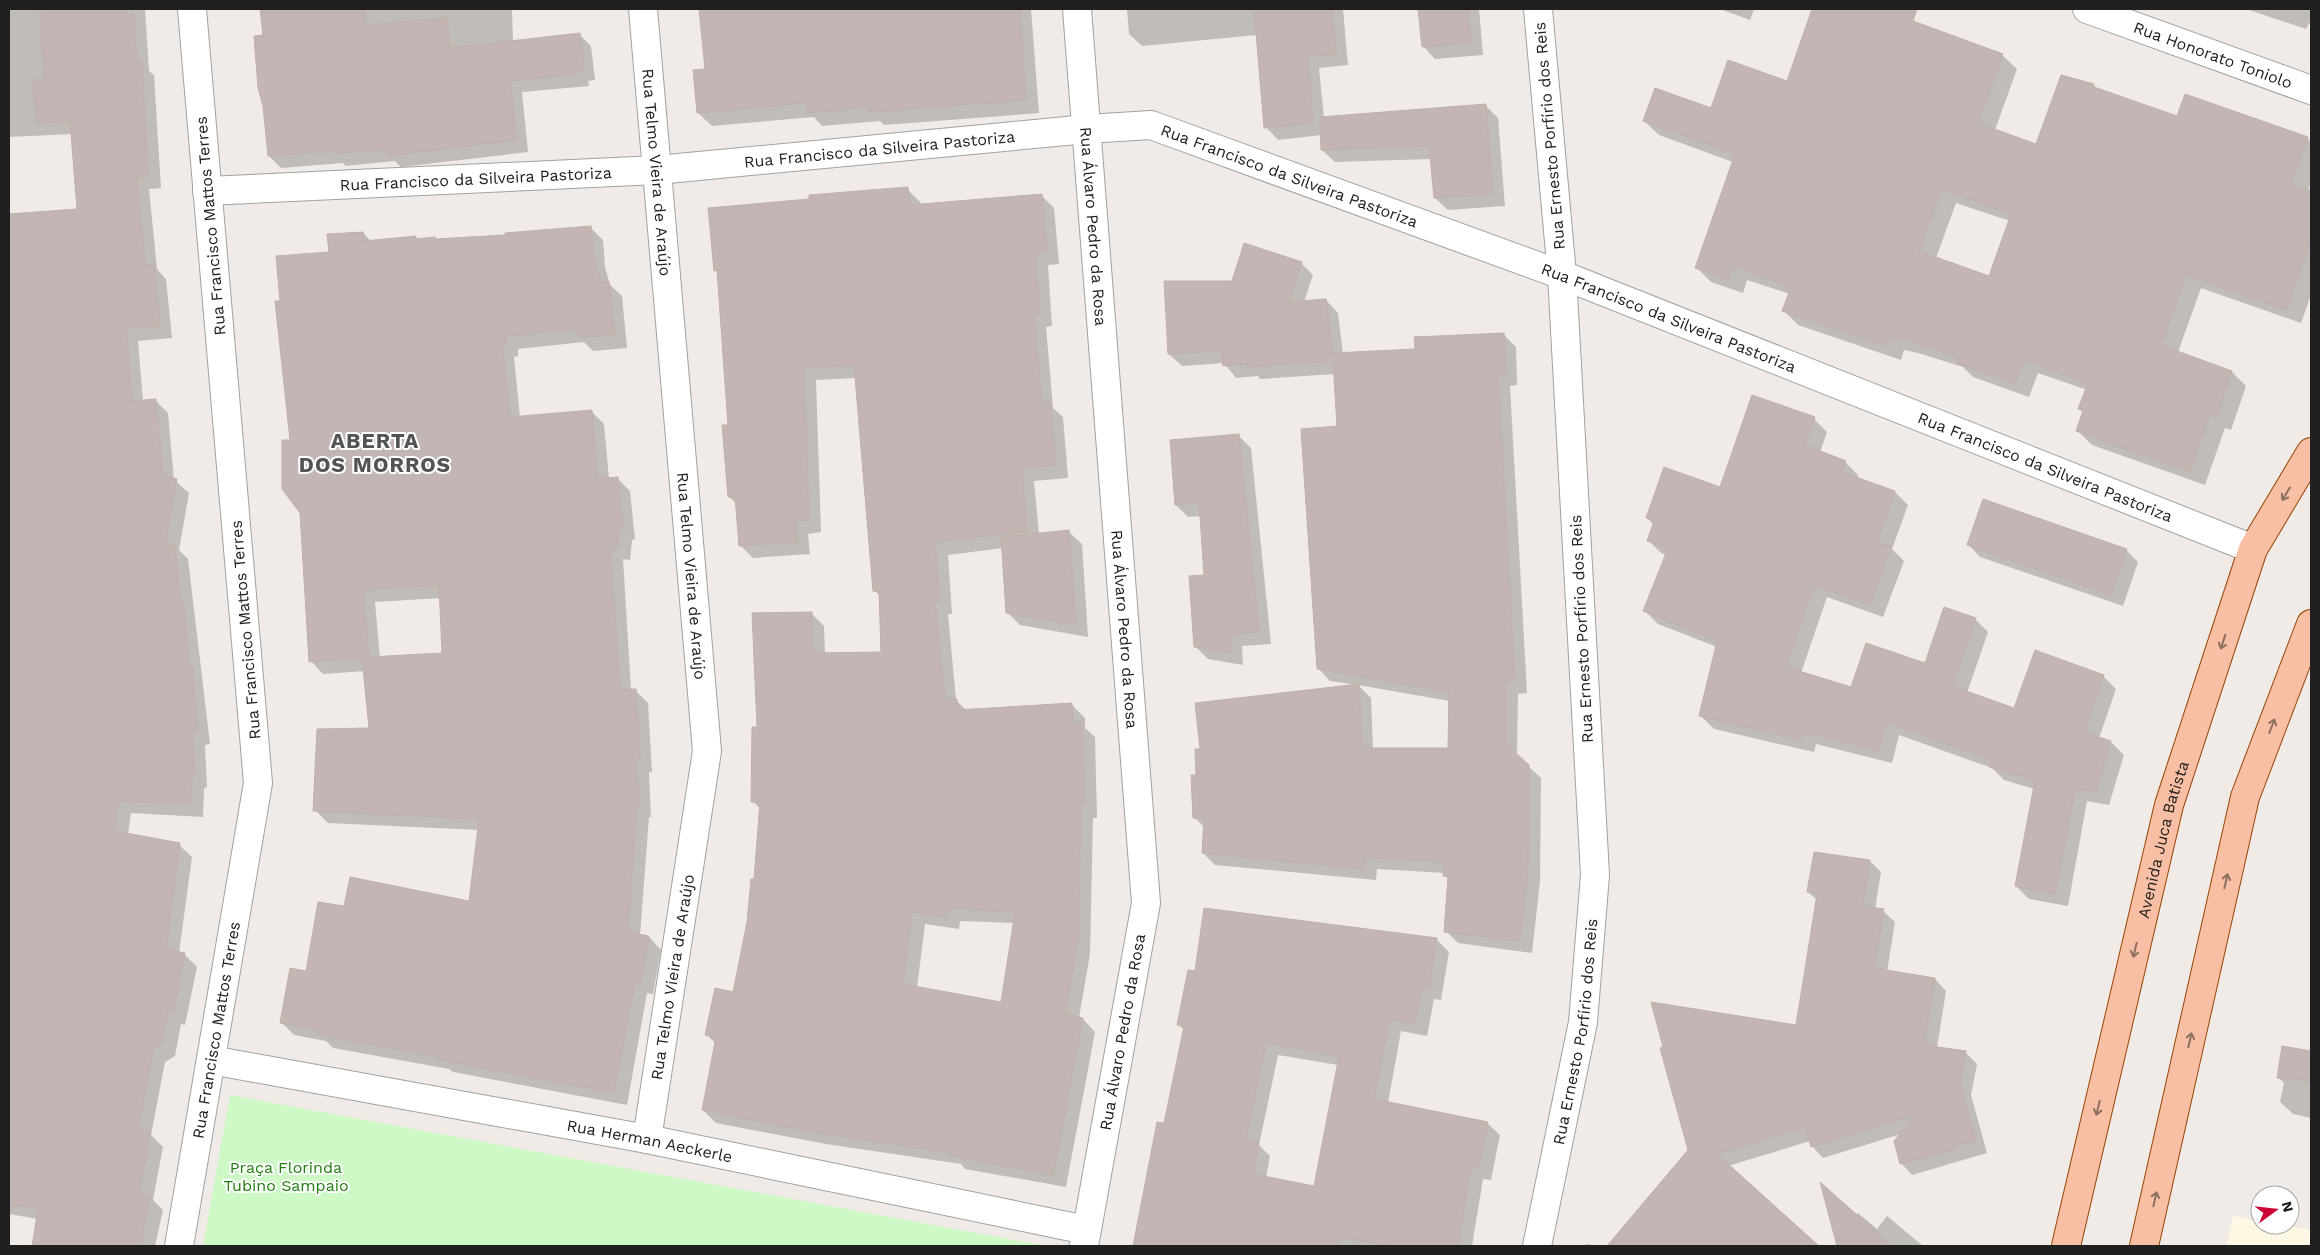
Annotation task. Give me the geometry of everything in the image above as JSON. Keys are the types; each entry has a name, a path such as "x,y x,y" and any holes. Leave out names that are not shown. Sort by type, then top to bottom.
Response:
{"main road":[{"name":"Avenida Juca Batista","path":"2066,1246 2169,805 2253,549 2311,452"},
{"path":"2144,1246 2244,797 2311,624"}],"street":[{"name":"Rua Francisco Mattos Terres","path":"179,1246 258,783 192,9"},
{"name":"Rua Telmo Vieira de Araújo","path":"643,9 707,751 647,1138"},
{"name":"Rua Álvaro Pedro da Rosa","path":"1077,9 1146,903 1085,1238"},
{"name":"Rua Ernesto Porfírio dos Reis","path":"1537,1246 1583,1022 1595,875 1562,275 1538,9"},
{"name":"Rua Honorato Toniolo","path":"2087,9 2311,90"},
{"name":"Rua Francisco da Silveira Pastoriza","path":"208,192 657,170 1086,129 1151,125 1562,275 2253,549"},
{"name":"Rua Herman Aeckerle","path":"211,1060 647,1138 1085,1238"}],"shaded area":[{"path":"2233,1216 2250,1219 2250,1235 2300,1235 2300,1228 2311,1230 2311,1246 2227,1246"}],"green space":[{"name":"Praça Florinda Tubino Sampaio","path":"230,1095 1047,1246 203,1246"}],"building":[{"path":"40,9 127,9 127,15 134,14 137,61 142,61 148,176 137,177 145,265 154,265 160,326 126,328 132,401 156,399 163,476 177,479 165,545 175,545 181,606 184,605 189,667 192,666 198,732 192,732 195,775 192,775 190,804 118,801 115,831 180,843 166,949 185,953 173,1013 168,1012 162,1043 153,1050 138,1130 150,1133 139,1194 150,1196 140,1246 32,1246 38,1209 9,1204 9,214 77,209 70,121 36,123 33,80 44,79"},
{"path":"260,9 364,9 366,25 447,18 449,48 580,33 584,69 577,69 577,74 511,81 516,140 388,156 388,149 333,154 333,151 268,156 263,106 258,88 254,36 263,35"},
{"path":"699,9 1020,9 1026,100 869,112 869,107 807,113 807,103 697,113 693,70 705,69"},
{"path":"1254,9 1332,9 1336,54 1308,56 1313,123 1264,128"},
{"path":"1418,9 1468,9 1471,43 1422,47"},
{"path":"1812,9 1917,9 1913,21 2003,54 1978,123 2036,144 2061,75 2094,84 2094,87 2177,116 2185,94 2308,137 2291,184 2311,191 2311,239 2287,310 2186,275 2161,345 2232,371 2217,417 2210,415 2190,472 2076,431 2083,411 2078,409 2088,383 2024,360 2015,384 1957,363 1959,357 1903,339 1890,336 1886,346 1782,311 1791,287 1733,266 1728,280 1695,268 1735,154 1643,121 1655,88 1711,108 1728,60 1787,81","holes":["1942,189 2011,214 1989,276 1919,251"]},
{"path":"1486,104 1493,194 1434,198 1429,146 1321,150 1320,117"},
{"path":"908,187 909,205 1042,194 1047,251 1035,252 1040,314 1034,314 1042,404 1050,403 1056,465 1022,468 1027,531 935,542 940,602 935,601 945,700 957,699 957,710 1072,703 1073,724 1082,723 1085,805 1081,806 1078,940 1065,1014 1083,1018 1053,1175 951,1156 952,1153 812,1132 702,1110 716,1037 705,1035 715,988 733,992 747,922 751,879 754,879 760,802 751,802 752,727 757,727 752,613 812,612 813,653 881,652 879,592 873,591 854,365 804,368 809,520 796,521 798,542 739,546 735,497 728,497 722,425 728,425 717,270 714,271 708,208 809,199 809,195","holes":["947,908 1015,912 1001,1002 903,984 912,912 946,917"]},
{"path":"591,226 593,253 601,282 609,282 615,335 579,338 578,329 506,336 506,344 502,344 510,417 592,410 597,479 618,477 623,527 619,527 618,548 610,547 620,690 636,689 640,759 636,759 639,804 637,804 628,932 649,936 641,982 635,981 614,1093 439,1060 439,1057 319,1035 320,1030 280,1023 290,968 306,971 318,902 344,906 350,877 469,901 479,819 313,811 317,729 369,728 362,658 309,662 300,513 282,489 282,440 290,440 275,301 280,301 276,256 329,252 327,234 363,232 364,241 416,236 416,239 435,237 435,239 505,235 505,233","holes":["439,585 442,653 369,657 363,590"]},
{"path":"1244,243 1302,262 1288,302 1326,299 1333,355 1333,353 1415,349 1414,337 1504,333 1506,374 1498,374 1515,681 1506,682 1506,744 1529,765 1528,868 1520,941 1444,932 1448,877 1443,876 1444,862 1365,857 1364,869 1202,853 1204,818 1193,818 1191,775 1196,775 1195,749 1200,749 1195,703 1359,684 1362,748 1448,748 1449,692 1317,669 1301,429 1337,426 1333,361 1247,367 1247,364 1223,366 1221,351 1168,354 1164,281 1232,281"},
{"path":"1752,395 1815,417 1805,445 1846,461 1842,472 1895,491 1877,542 1891,547 1870,605 1814,585 1786,667 1851,687 1866,643 1925,663 1944,607 1976,618 1952,686 2014,708 2035,650 2104,675 2084,732 2111,741 2096,792 2075,789 2055,894 2015,886 2035,780 1989,767 1992,760 1886,722 1879,751 1803,732 1801,740 1699,716 1717,641 1643,611 1668,548 1647,541 1654,521 1646,518 1664,467 1720,487"},
{"path":"1239,434 1259,632 1230,634 1231,653 1194,647 1189,576 1204,575 1199,503 1175,505 1170,440"},
{"path":"1983,499 2127,549 2111,595 1967,545"},
{"path":"1069,530 1076,625 1006,613 1001,537"},
{"path":"1814,852 1870,860 1863,906 1884,909 1874,968 1935,978 1924,1045 1966,1051 1960,1082 1976,1141 1952,1147 1953,1150 1900,1164 1894,1141 1915,1115 1811,1147 1805,1127 1717,1154 1819,1246 1607,1246 1688,1150 1660,1048 1663,1047 1651,1002 1796,1025 1817,894 1807,892"},
{"path":"1204,908 1437,938 1429,988 1422,987 1415,1024 1389,1019 1374,1099 1488,1122 1479,1169 1471,1167 1458,1246 1389,1246 1339,1237 1337,1246 1133,1246 1157,1122 1164,1123 1184,1026 1177,1025 1188,970 1195,971","holes":["1266,1043 1339,1056 1314,1186 1253,1174 1259,1142 1246,1140"]},
{"path":"2282,1046 2311,1051 2311,1081 2277,1078"},
{"path":"1820,1182 1892,1246 1837,1246"}],"district":[{"name":"ABERTA DOS MORROS","path":"375,453"}]}
